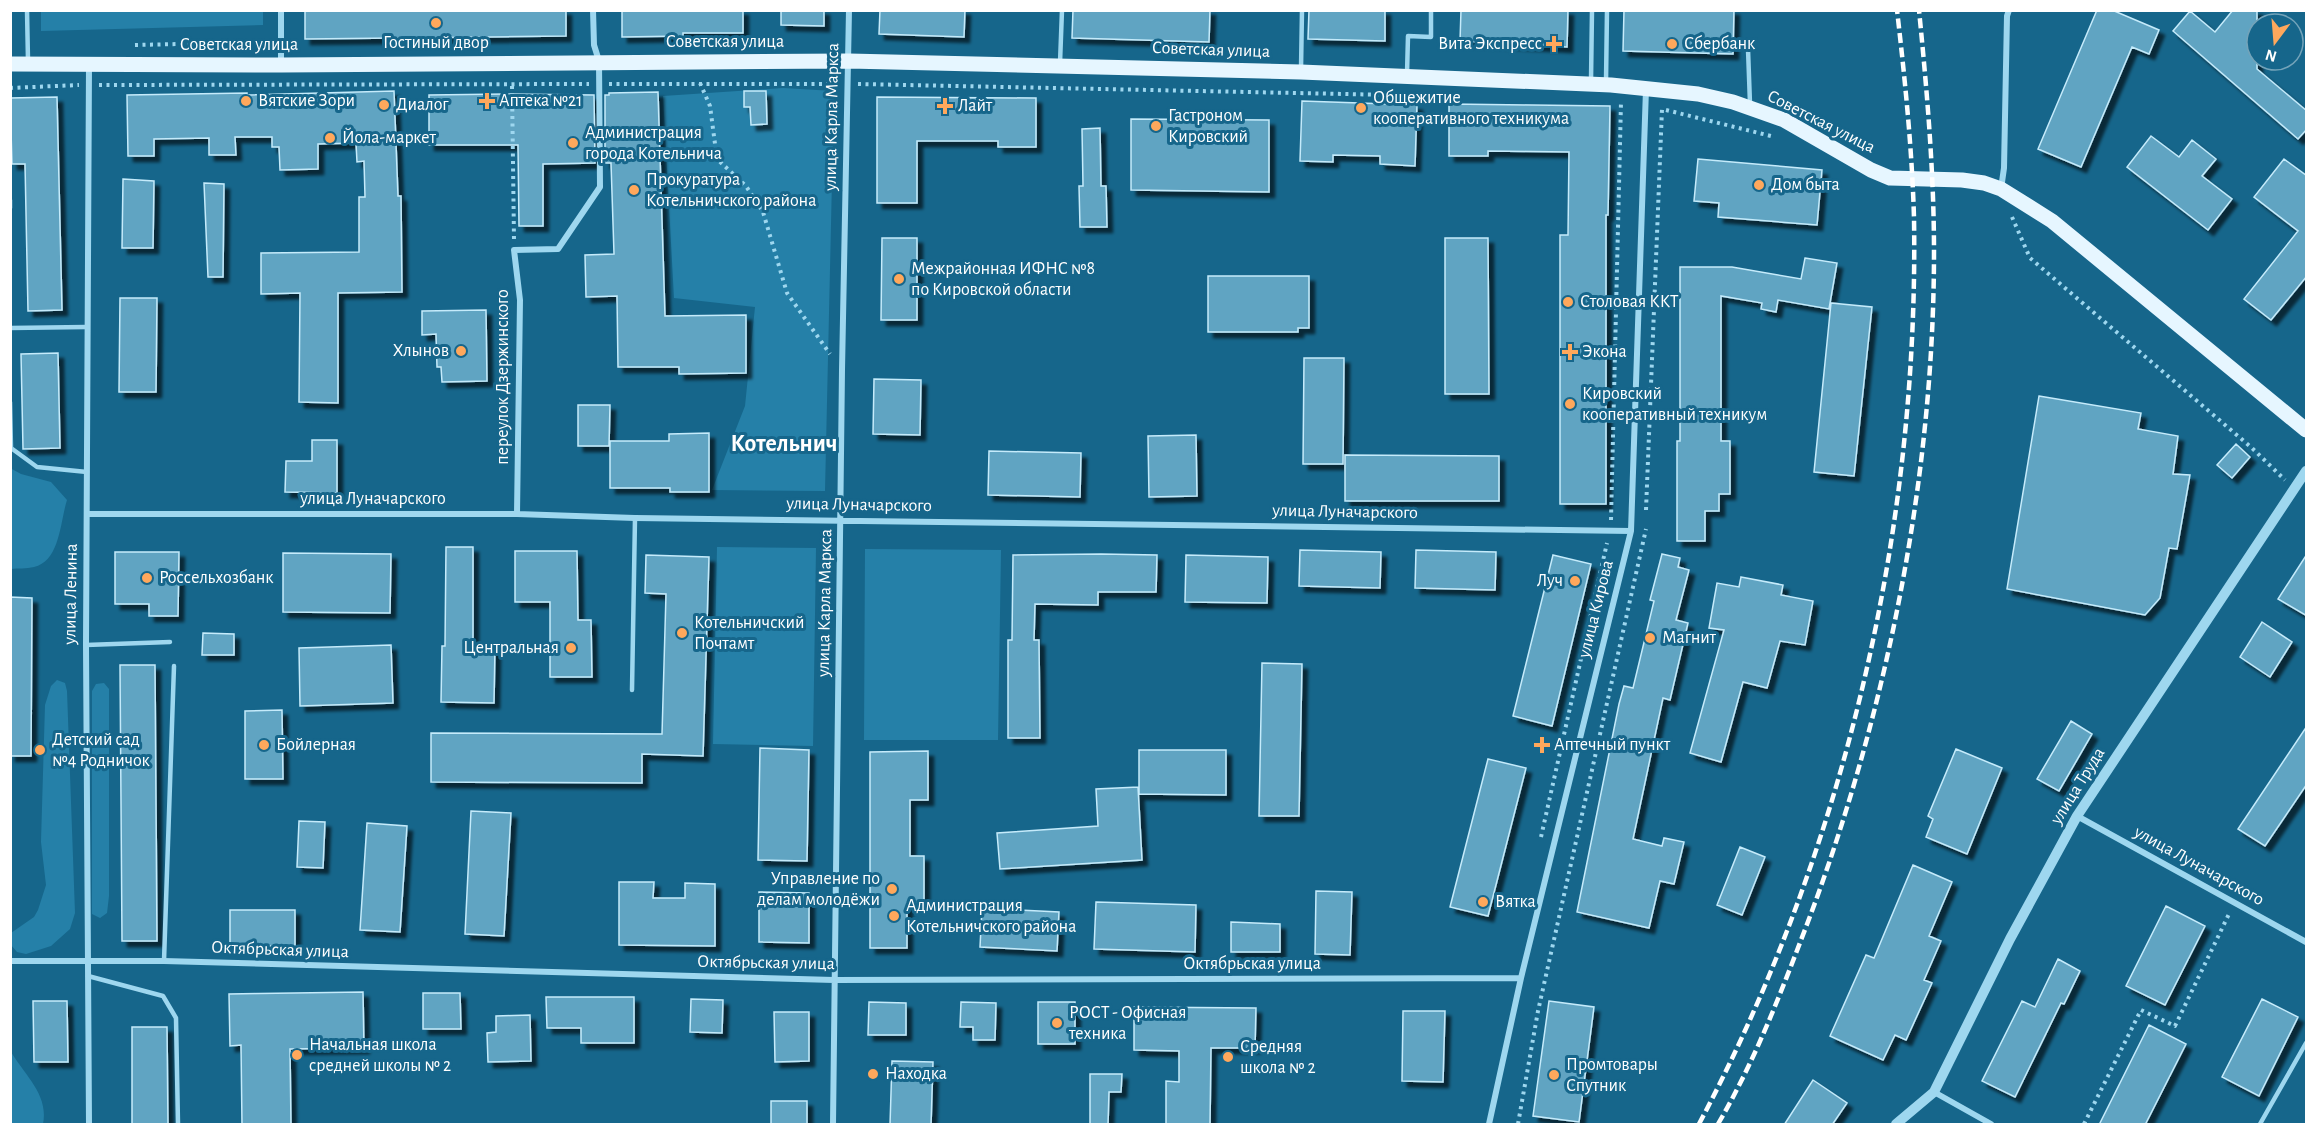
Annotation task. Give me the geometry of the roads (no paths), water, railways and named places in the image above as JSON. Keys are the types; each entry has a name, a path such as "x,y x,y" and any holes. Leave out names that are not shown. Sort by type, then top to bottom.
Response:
{"main road":[{"name":"Советская улица","path":"10,64 281,65 849,61 1407,76 1598,84 1698,94 1750,107 1784,120 1871,170 1890,178 1962,180 1984,183 2001,189 2052,221 2307,430"}],"street":[{"path":"281,10 281,65"},
{"path":"593,10 594,45 599,62"},
{"name":"улица Карла Маркса","path":"834,1125 842,370 849,10"},
{"path":"2001,189 2004,168 2009,10"},
{"name":"переулок Дзержинского","path":"517,514 520,300 514,250 558,249 600,187 599,62"},
{"name":"улица Ленина","path":"89,64 86,327 89,1125"},
{"name":"улица Кирова","path":"1490,1125 1521,978 1631,531 1646,88"},
{"name":"улица Труда","path":"1896,1125 1934,1092 2010,939 2077,816 2307,471"},
{"name":"улица Луначарского","path":"87,514 517,514 634,518 1631,531"},
{"name":"улица Луначарского","path":"2077,816 2307,942"},
{"name":"Октябрьская улица","path":"10,961 164,961 834,980 1521,978"},
{"path":"1934,1092 1991,1125"}],"lane":[{"path":"27,10 28,64"},
{"path":"1060,66 1062,10"},
{"path":"1301,72 1302,10"},
{"path":"1407,76 1408,36 1431,37 1431,10"},
{"path":"1592,10 1598,84"},
{"path":"1598,84 1607,10"},
{"path":"1748,49 1750,107"},
{"path":"10,200 10,208"},
{"path":"10,328 86,327"},
{"path":"10,402 11,448 37,467 88,472"},
{"path":"632,690 634,518"},
{"path":"86,645 170,642"},
{"path":"164,961 174,666"},
{"path":"88,976 163,996 177,1018 178,1125"},
{"path":"2260,1125 2307,1043"}],"railway":[{"path":"1699,1124 1750,1019 1795,910 1833,798 1863,684 1887,569 1903,452 1912,335 1913,192 1908,114 1897,10"},
{"path":"1718,1124 1742,1080 1773,1011 1831,858 1857,775 1880,689 1899,602 1914,515 1925,427 1932,339 1933,192 1919,10"}],"place":[{"name":"Гостиный двор","path":"436,23"},
{"name":"Вита Экспресс","path":"1554,44"},
{"name":"Сбербанк","path":"1672,44"},
{"name":"Вятские Зори","path":"246,101"},
{"name":"Аптека №21","path":"487,101"},
{"name":"Диалог","path":"384,105"},
{"name":"Лайт","path":"945,106"},
{"name":"Общежитие кооперативного техникума","path":"1361,108"},
{"name":"Гастроном Кировский","path":"1156,126"},
{"name":"Йола-маркет","path":"330,138"},
{"name":"Администрация города Котельнича","path":"573,143"},
{"name":"Дом быта","path":"1759,185"},
{"name":"Прокуратура Котельничского района","path":"634,190"},
{"name":"Межрайонная ИФНС №8 по Кировской области","path":"899,279"},
{"name":"Столовая ККТ","path":"1568,302"},
{"name":"Хлынов","path":"461,351"},
{"name":"Экона","path":"1570,352"},
{"name":"Кировский кооперативный техникум","path":"1570,404"},
{"name":"Россельхозбанк","path":"147,578"},
{"name":"Луч","path":"1575,581"},
{"name":"Котельничский Почтамт","path":"682,633"},
{"name":"Магнит","path":"1650,638"},
{"name":"Центральная","path":"571,648"},
{"name":"Бойлерная","path":"264,745"},
{"name":"Аптечный пункт","path":"1542,745"},
{"name":"Детский сад №4 Родничок","path":"40,750"},
{"name":"Управление по делам молодёжи","path":"892,889"},
{"name":"Вятка","path":"1483,902"},
{"name":"Администрация Котельничского района","path":"894,916"},
{"name":"РОСТ - Офисная техника","path":"1057,1023"},
{"name":"Начальная школа средней школы № 2","path":"297,1055"},
{"name":"Средняя школа № 2","path":"1228,1057"},
{"name":"Находка","path":"873,1074"},
{"name":"Промтовары Спутник","path":"1554,1075"}],"district":[{"name":"Котельнич","path":"784,444"}]}
